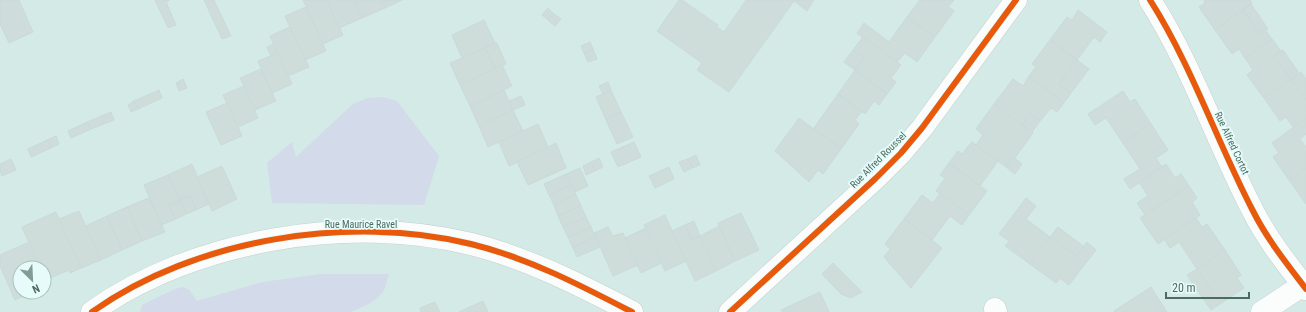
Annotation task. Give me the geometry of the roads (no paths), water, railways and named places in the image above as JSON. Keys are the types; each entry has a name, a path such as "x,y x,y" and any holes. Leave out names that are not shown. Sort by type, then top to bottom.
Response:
{"street":[{"name":"Rue Alfred Roussel","path":"730,312 876,178 913,140 1016,0"},
{"name":"Rue Alfred Cortot","path":"1150,0 1174,41 1252,211 1270,240 1304,287"},
{"name":"Rue Maurice Ravel","path":"92,312 116,296 163,272 181,264 238,247 306,235 366,232 396,233 454,241 491,250 539,267 632,312"},
{"path":"1262,312 1304,287"}]}
